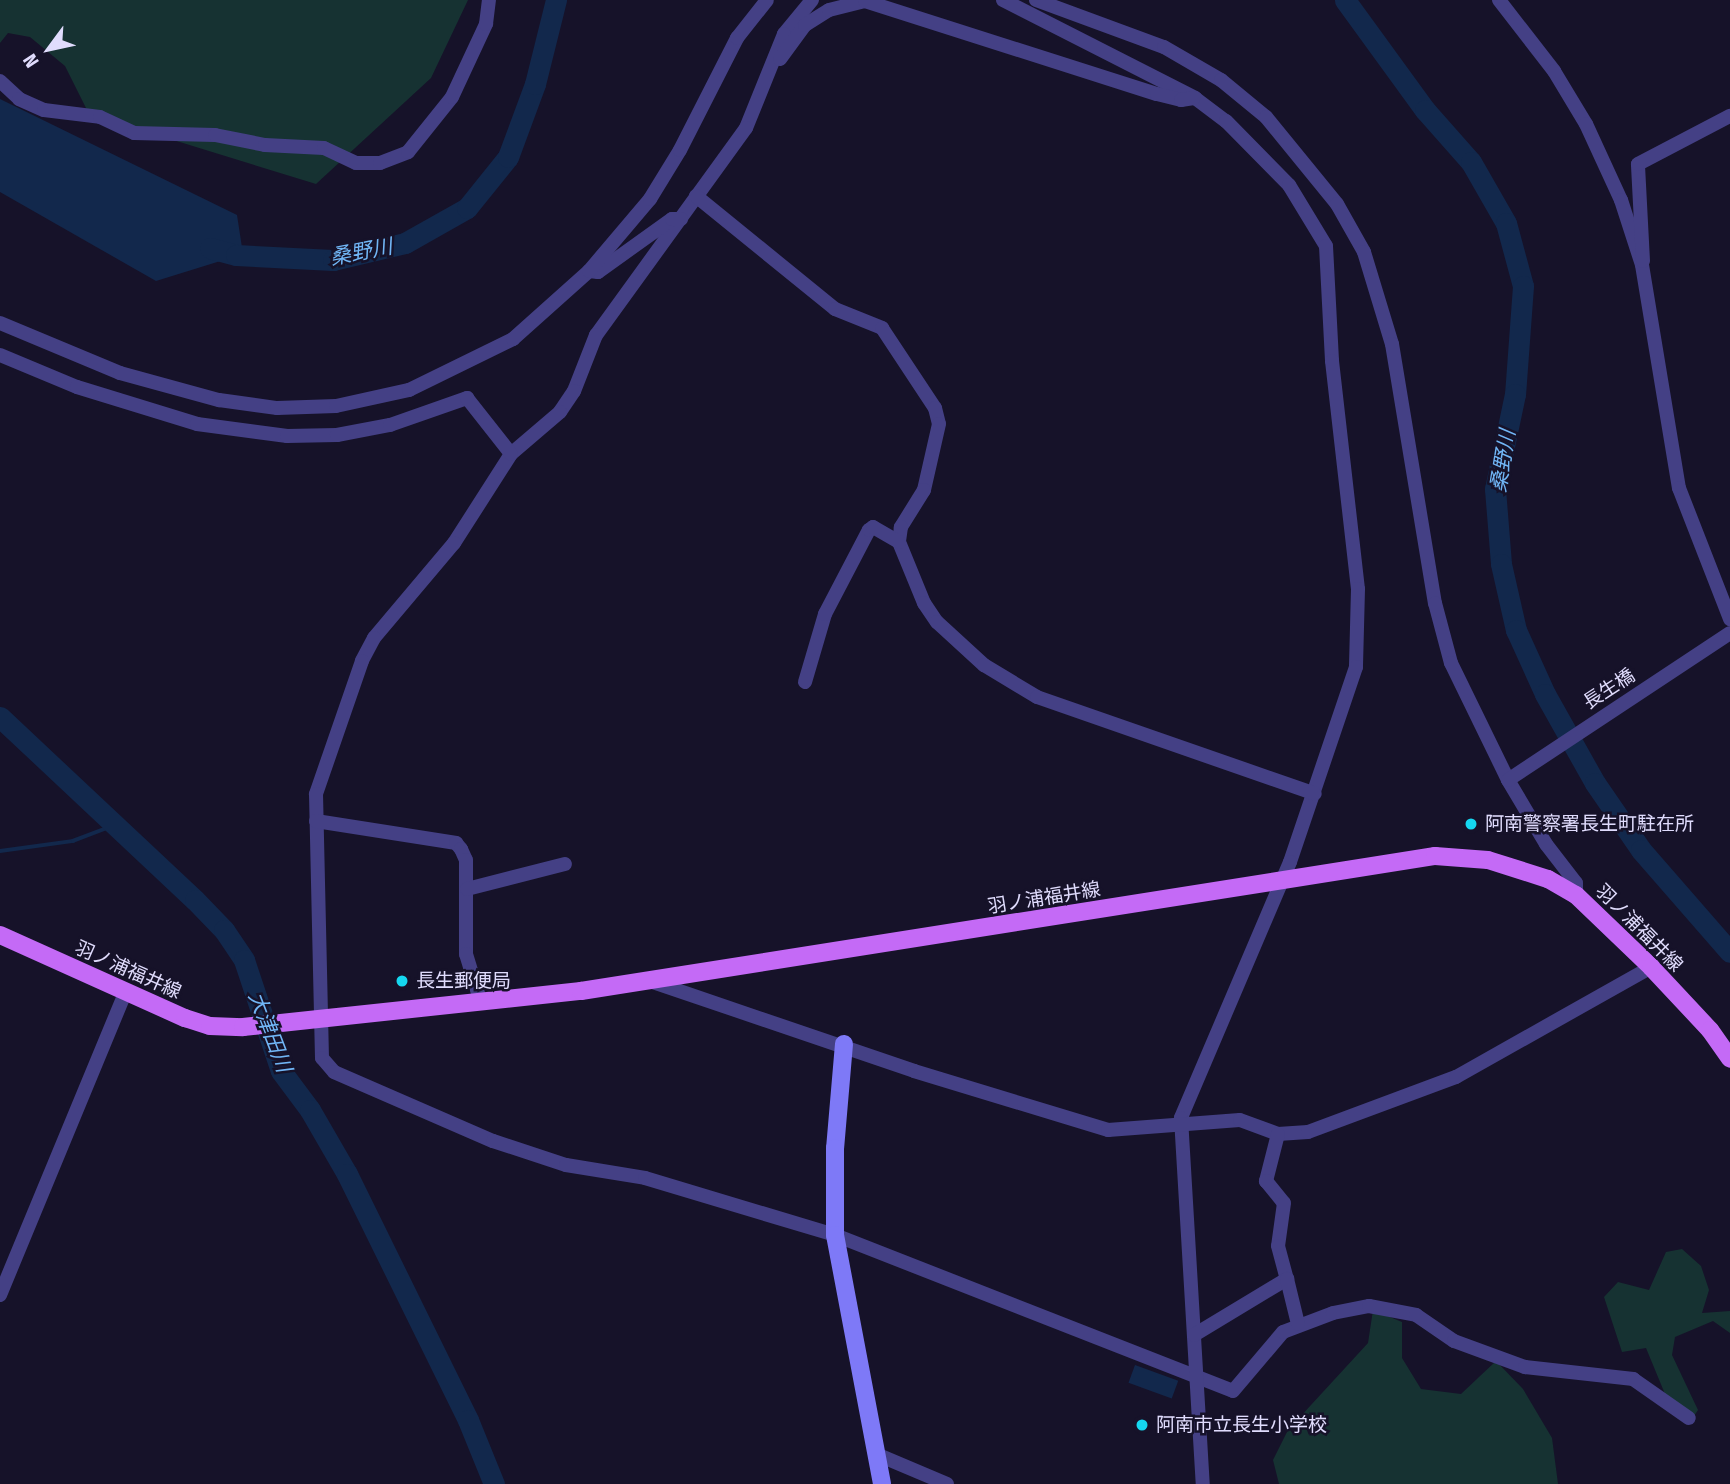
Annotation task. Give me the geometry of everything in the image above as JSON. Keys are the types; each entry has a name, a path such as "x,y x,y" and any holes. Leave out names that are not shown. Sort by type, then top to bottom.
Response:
{"main road":[{"name":"羽ノ浦福井線","path":"0,935 125,993 210,1026 243,1027 481,1003 650,981 1435,856 1516,867 1576,895 1651,967 1710,1031 1730,1059"}],"street":[{"path":"0,81 19,99 44,110 100,117 134,132 215,135 264,145 324,148 356,163 380,163 408,152 452,97 486,24 489,0"},
{"path":"0,323 120,373 219,400 277,408 335,406 409,390 472,363 513,339 589,271 650,199 686,140 737,38 767,0"},
{"path":"812,0 784,34 746,128 596,335 573,391 559,412 512,454 454,543 374,638 362,661 316,794 322,1058 334,1072 493,1141 566,1165 645,1178 835,1235 1197,1380 1233,1391 1269,1345 1298,1324 1369,1306 1393,1308 1427,1321 1454,1341 1525,1367 1633,1379 1689,1418"},
{"path":"1003,0 1195,98 1226,121 1289,185 1326,246 1332,361 1359,590 1359,635 1349,691 1315,794 1181,1118 1203,1484"},
{"path":"1036,0 1164,47 1221,80 1266,117 1337,205 1364,252 1392,344 1435,603 1451,663 1546,844 1576,883 1576,895"},
{"path":"1499,0 1554,71 1586,124 1621,200 1642,265 1679,488 1730,619"},
{"path":"773,66 805,25 828,10 865,1 1157,94 1181,100 1195,98"},
{"path":"1642,265 1646,254 1638,163 1730,116"},
{"path":"696,196 835,309 882,328 936,408 939,424 924,490 901,527 899,542 924,603 937,622 1005,680 1037,697 1315,794"},
{"path":"589,271 598,272 672,219 681,219"},
{"path":"0,355 77,387 197,424 287,436 337,435 390,425 467,398 512,454"},
{"path":"805,682 825,614 869,530 873,527 899,542"},
{"name":"長生橋","path":"1511,777 1728,635"},
{"path":"316,821 456,843 466,860 466,954 481,1003"},
{"path":"467,889 565,864"},
{"path":"650,981 844,1044 914,1071 1108,1130 1181,1128 1240,1120 1278,1134 1307,1132 1456,1077 1651,967"},
{"path":"0,1295 125,993"},
{"path":"844,1044 835,1148 835,1235 882,1484"},
{"path":"1278,1134 1266,1181 1284,1203 1278,1246 1298,1324"},
{"path":"1194,1335 1287,1279"},
{"path":"876,1454 947,1484"}],"green space":[{"path":"0,0 468,0 431,78 316,184 89,114 65,66 30,37 8,33 0,43"},
{"path":"1682,1249 1701,1266 1709,1290 1702,1313 1730,1311 1730,1333 1713,1321 1675,1337 1672,1355 1698,1410 1694,1416 1665,1394 1646,1348 1622,1352 1604,1297 1618,1282 1649,1290 1666,1252"},
{"path":"1373,1310 1402,1322 1402,1358 1421,1389 1461,1394 1496,1361 1523,1389 1552,1438 1558,1484 1279,1484 1273,1460 1288,1430 1368,1343"}],"water":[{"path":"0,99 237,215 243,254 156,281 0,192"},
{"path":"1135,1365 1178,1381 1172,1399 1129,1383"}],"waterway":[{"name":"桑野川","path":"210,248 236,255 333,260 405,243 467,208 508,157 535,84 556,0"},
{"name":"桑野川","path":"1345,0 1425,110 1471,162 1506,223 1523,286 1515,394 1495,489 1501,564 1516,630 1545,694 1595,783 1641,850 1730,952"},
{"name":"大津田川","path":"0,717 195,900 224,930 244,960 281,1071 310,1110 347,1174 468,1420 494,1484"},
{"path":"0,851 73,841 115,825"}],"place":[{"name":"阿南警察署長生町駐在所","path":"1471,824"},
{"name":"長生郵便局","path":"402,981"},
{"name":"阿南市立長生小学校","path":"1142,1425"}]}
